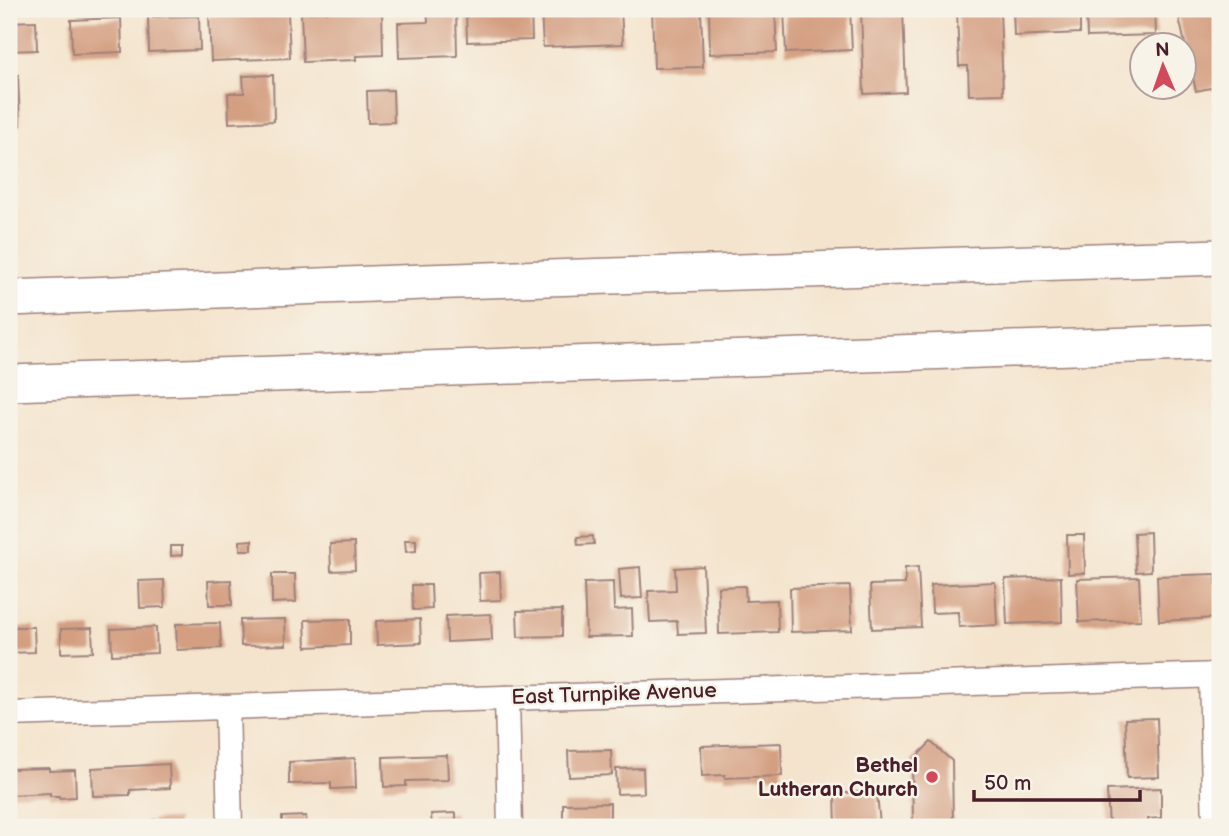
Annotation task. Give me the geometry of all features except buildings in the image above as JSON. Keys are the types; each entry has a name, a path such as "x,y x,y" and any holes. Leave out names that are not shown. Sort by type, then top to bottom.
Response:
{"highway":[{"path":"17,298 438,281 1220,257"},
{"path":"13,383 1220,342"}],"street":[{"name":"East Turnpike Avenue","path":"9,714 1216,675"},
{"path":"1214,827 1216,675"},
{"path":"507,698 510,827"},
{"path":"227,707 230,827"}],"place":[{"name":"Bethel Lutheran Church","path":"932,777"}]}
